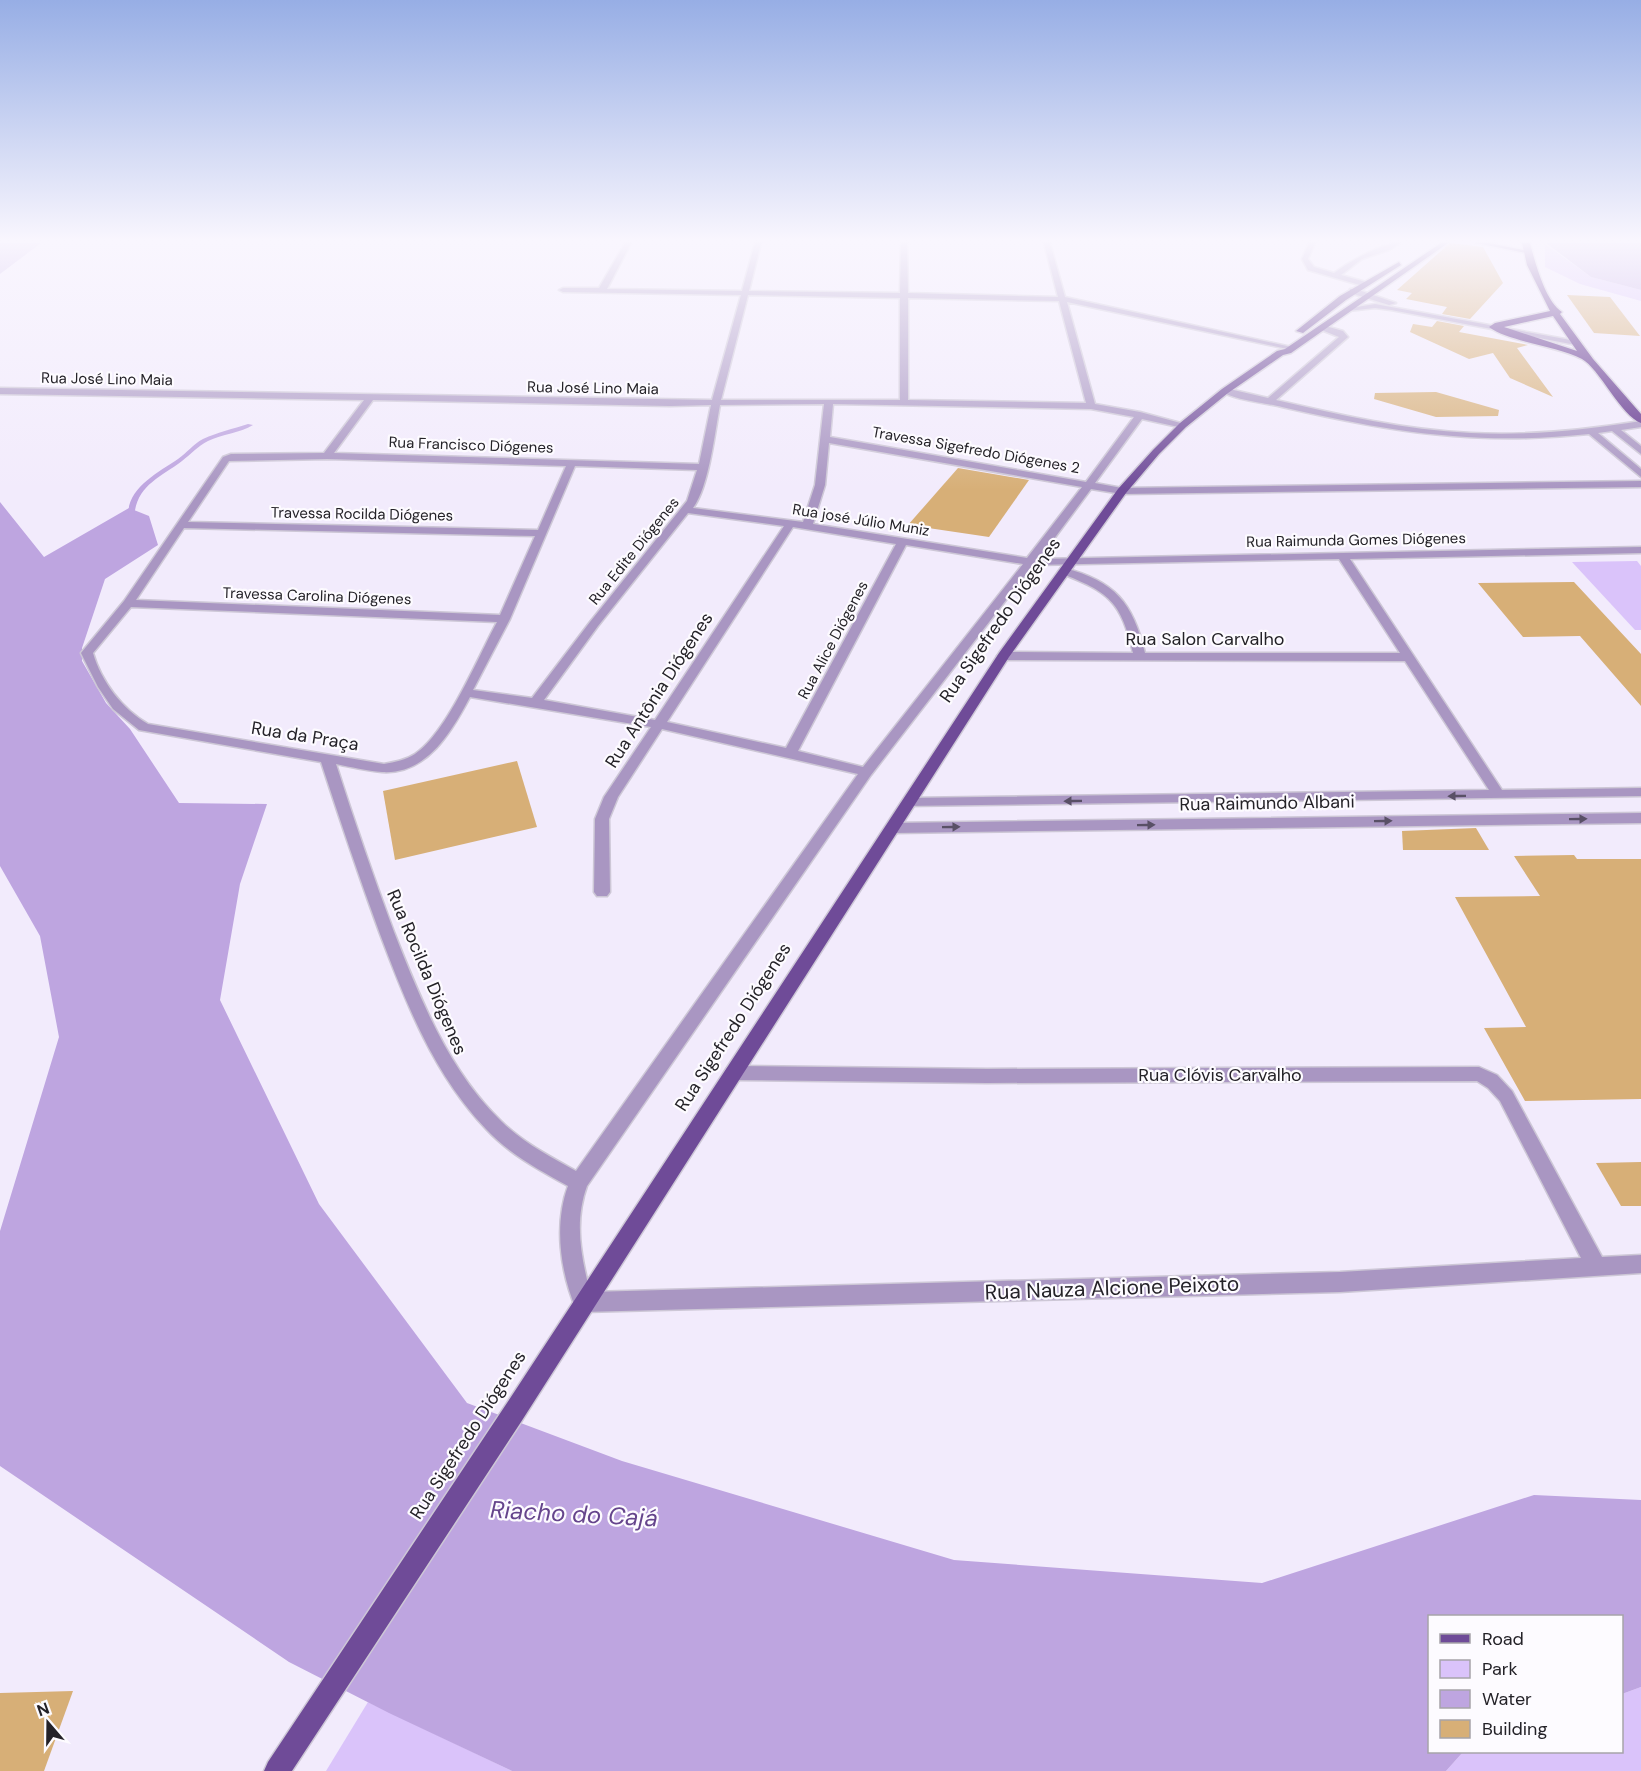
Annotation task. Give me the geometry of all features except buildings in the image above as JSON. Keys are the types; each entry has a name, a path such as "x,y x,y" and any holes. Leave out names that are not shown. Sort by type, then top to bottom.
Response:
{"highway":[{"path":"1496,326 1586,357"},
{"path":"1564,326 1586,357 1637,412 1641,422"}],"main road":[{"path":"1285,349 1312,326"},
{"path":"1285,349 1322,327"},
{"name":"Rua Sigefredo Diógenes","path":"281,1765 513,1414 583,1302 1003,656 1122,491 1183,425 1225,391 1285,349"}],"street":[{"name":"Rua Edite Diógenes","path":"536,702 594,624 688,510 703,467 716,402 737,326"},
{"path":"904,326 904,402"},
{"path":"1069,326 1091,406"},
{"path":"1181,326 1285,349"},
{"path":"1496,326 1569,334"},
{"path":"1496,326 1576,343"},
{"path":"1270,401 1344,337 1340,333 1322,327"},
{"name":"Rua José Lino Maia","path":"0,391 716,402 829,400 1091,406 1183,425"},
{"path":"1225,391 1373,423 1446,435 1512,436 1592,432 1641,422"},
{"path":"327,456 370,398"},
{"path":"807,526 819,485 829,400"},
{"path":"583,1302 573,1264 568,1226 572,1198 579,1182 866,772 1090,485 1140,415"},
{"path":"1614,428 1641,452"},
{"path":"1592,432 1641,474"},
{"name":"Travessa Sigefredo Diógenes 2","path":"825,439 1122,491 1641,484"},
{"name":"Rua Francisco Diógenes","path":"182,525 226,459 238,455 703,467"},
{"path":"572,463 504,618 467,693 536,702 790,753 866,772"},
{"name":"Rua josé Júlio Muniz","path":"688,510 791,523 1067,567"},
{"name":"Rua Antônia Diógenes","path":"602,892 602,819 611,797 791,523"},
{"path":"128,603 182,525"},
{"name":"Travessa Rocilda Diógenes","path":"182,525 541,533"},
{"name":"Rua Alice Diógenes","path":"790,753 902,542"},
{"name":"Rua Raimunda Gomes Diógenes","path":"1067,567 1342,555 1641,550"},
{"path":"1342,555 1499,795"},
{"path":"1067,567 1102,586 1126,609 1131,618 1140,656"},
{"name":"Travessa Carolina Diógenes","path":"128,603 504,618"},
{"name":"Rua da Praça","path":"128,603 87,653 113,703 126,716 144,727 384,768 410,763 427,751 453,717 467,693"},
{"name":"Rua Salon Carvalho","path":"1003,656 1408,657"},
{"name":"Rua Rocilda Diógenes","path":"327,758 362,868 407,983 447,1069 494,1126 548,1164 579,1182"},
{"name":"Rua Raimundo Albani","path":"909,803 1641,792"},
{"path":"1340,797 1352,822"},
{"path":"1048,801 1048,826"},
{"name":"Rua Raimundo Albani","path":"893,828 1641,818"},
{"name":"Rua Clóvis Carvalho","path":"733,1073 987,1076 1479,1074 1494,1082 1506,1096 1596,1266"},
{"name":"Rua Nauza Alcione Peixoto","path":"583,1302 1340,1282 1641,1264"}],"green space":[{"path":"1637,561 1641,566 1641,630 1635,630 1572,562"},
{"path":"1641,1687 1641,1771 1446,1771 1462,1753 1623,1753 1623,1694"},
{"path":"368,1702 512,1771 326,1771"}],"water":[{"name":"Riacho do Cajá","path":"0,502 44,557 129,508 149,516 158,545 105,579 82,648 82,661 106,703 130,729 179,803 267,804 240,884 220,1000 319,1204 467,1403 622,1461 954,1560 1262,1583 1534,1495 1641,1500 1641,1687 1623,1694 1623,1615 1428,1615 1428,1753 1462,1753 1446,1771 512,1771 389,1713 289,1662 0,1466 0,1231 59,1037 40,936 0,866"}],"waterway":[{"path":"131,520 134,500 139,491 154,477 202,442 250,425"}]}
